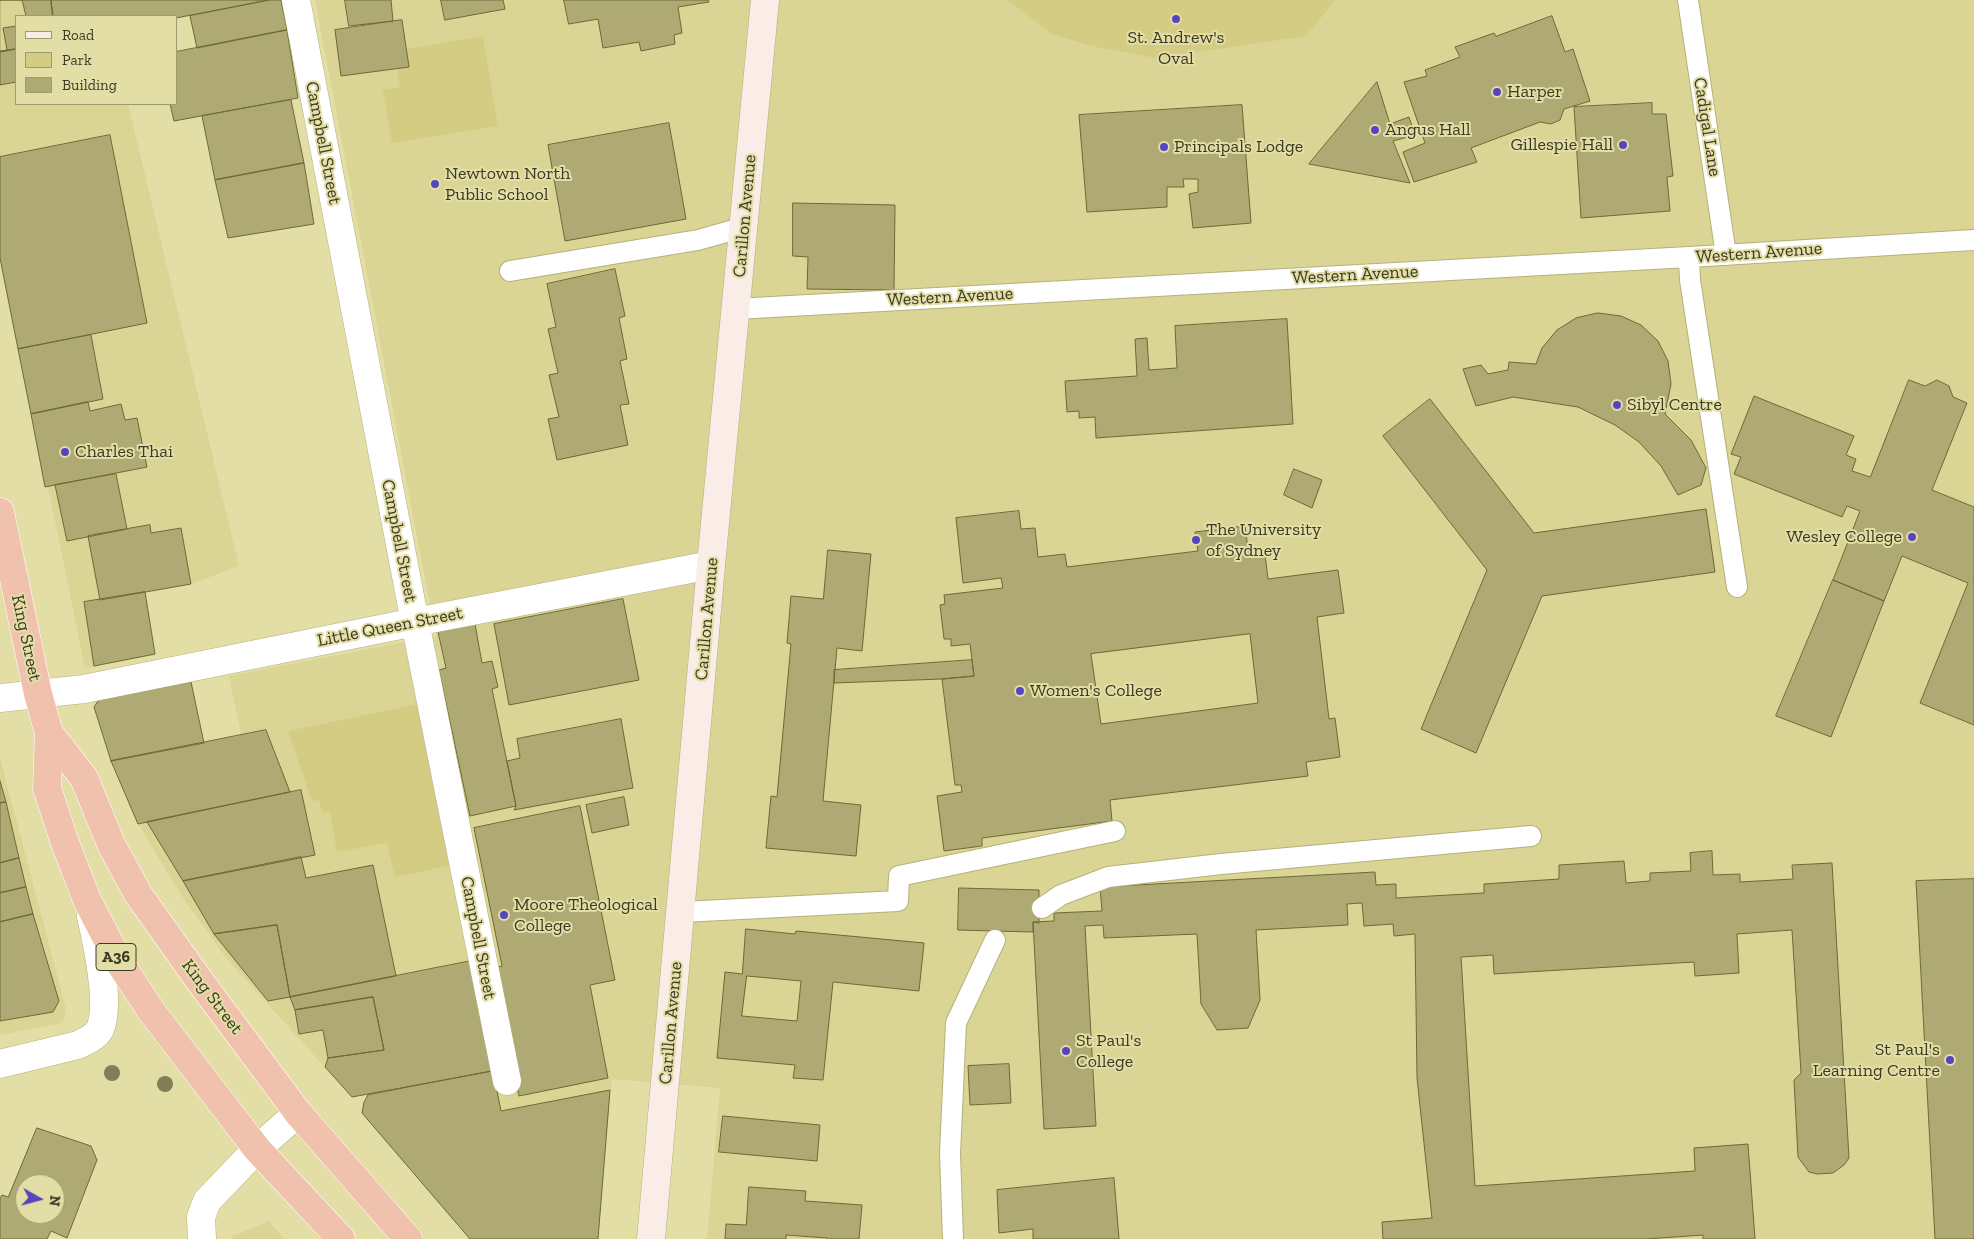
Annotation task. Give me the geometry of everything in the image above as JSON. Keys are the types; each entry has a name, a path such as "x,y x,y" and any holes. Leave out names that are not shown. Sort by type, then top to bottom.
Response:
{"highway":[{"name":"King Street","path":"0,512 38,694 49,733 47,788 87,900 119,962 152,1012 257,1149 341,1239"},
{"name":"King Street","path":"49,733 84,778 111,844 138,894 199,980 298,1113 408,1239"}],"main road":[{"name":"Carillon Avenue","path":"652,1239 711,565 765,0"}],"street":[{"name":"Campbell Street","path":"296,0 415,622 507,1081"},
{"name":"Little Queen Street","path":"0,698 84,689 415,622 711,565"},
{"path":"0,1064 90,1040 99,1030 103,1012 102,977 97,940 87,900"},
{"path":"202,1239 201,1217 207,1201 257,1149 298,1113"}],"lane":[{"name":"Cadigal Lane","path":"1688,0 1726,255"},
{"path":"510,271 698,240 744,227"},
{"name":"Western Avenue","path":"735,309 1974,240"},
{"path":"1689,257 1690,280 1737,587"},
{"path":"682,912 898,901 899,876 1115,831"},
{"path":"1042,908 1060,895 1108,877 1230,863 1531,836"},
{"path":"953,1239 950,1153 956,1023 995,940"}],"shaded area":[{"path":"0,0 51,0 53,15 15,15 15,105 128,105 239,566 191,584 145,592 154,653 156,655 85,668 0,252"},
{"name":"The University of Sydney","path":"315,0 1974,0 1974,1239 707,1239 720,1088 612,1079 598,1239 470,1239 362,1113 367,1095 352,1097 227,959 185,901 138,824 111,761 93,700 191,682 204,743 253,733 241,734 229,676 436,636"},
{"path":"0,758 66,1009 63,1023 0,1035"},
{"path":"269,1221 284,1239 233,1239 232,1236"}],"green space":[{"name":"St. Andrew's Oval","path":"1008,0 1335,0 1306,36 1156,58 1092,46 1052,34"},
{"path":"483,36 498,126 392,143 383,90 400,87 397,69 409,67 407,49"},
{"path":"419,704 453,865 395,877 387,843 337,852 330,811 322,813 319,800 312,801 288,731"}],"building":[{"path":"0,0 22,0 26,15 15,15 15,26 3,28 7,50 0,51"},
{"path":"0,0 51,0 53,15 15,15 15,49 0,52"},
{"path":"51,0 269,0 178,18 178,15 53,15"},
{"path":"269,0 281,0 287,30 197,48 190,16"},
{"path":"345,0 391,0 393,21 349,26"},
{"path":"441,0 503,0 505,9 445,20"},
{"path":"564,0 708,0 709,2 678,7 682,33 674,35 675,44 641,51 639,42 603,48 598,19 569,24"},
{"name":"Harper","path":"1552,16 1565,52 1573,49 1590,101 1564,109 1560,120 1551,124 1540,122 1471,148 1477,162 1414,182 1403,152 1425,143 1404,82 1427,76 1425,70 1460,57 1455,47 1494,33 1496,36"},
{"path":"402,20 409,67 341,76 335,30"},
{"path":"287,30 298,98 174,121 170,105 178,105 178,52"},
{"path":"15,49 15,82 0,85 0,52"},
{"name":"Angus Hall","path":"1377,82 1390,124 1409,117 1415,135 1393,141 1410,183 1309,164"},
{"path":"291,100 304,163 215,180 202,116"},
{"name":"Gillespie Hall","path":"1652,103 1652,114 1666,114 1673,176 1667,177 1670,211 1581,218 1574,107"},
{"name":"Principals Lodge","path":"1242,105 1251,223 1193,228 1189,194 1198,192 1198,179 1183,179 1184,187 1167,187 1167,207 1087,212 1079,115"},
{"path":"669,123 686,219 565,241 548,145"},
{"path":"110,135 147,323 18,349 0,258 0,157"},
{"path":"304,163 314,224 228,238 215,180"},
{"path":"793,203 895,205 894,290 807,289 808,257 793,256"},
{"path":"615,269 625,316 619,318 627,359 620,361 629,404 620,405 628,445 557,460 548,419 559,417 549,375 558,373 548,329 556,327 547,284"},
{"name":"Sibyl Centre","path":"1598,313 1621,316 1641,325 1658,341 1668,361 1671,384 1665,414 1691,440 1706,468 1701,485 1678,495 1661,466 1639,442 1615,425 1578,407 1513,397 1476,406 1463,369 1481,365 1488,374 1508,370 1509,362 1536,364 1542,348 1557,330 1576,318"},
{"path":"1287,319 1293,424 1096,438 1095,417 1079,418 1079,411 1067,412 1065,381 1137,376 1135,339 1147,338 1149,370 1177,368 1175,326"},
{"path":"91,335 103,399 31,414 18,349"},
{"name":"Wesley College","path":"1909,380 1925,386 1937,380 1949,386 1953,397 1967,403 1932,490 1974,507 1974,725 1920,703 1968,583 1902,556 1884,601 1833,580 1860,511 1847,506 1842,517 1734,474 1741,457 1731,454 1754,396 1854,436 1846,455 1856,459 1852,471 1870,477"},
{"path":"1430,399 1534,533 1706,509 1715,572 1542,596 1476,753 1421,729 1487,570 1383,436"},
{"path":"88,402 90,411 121,404 125,420 137,418 147,467 45,487 31,414"},
{"path":"1294,469 1322,480 1312,508 1284,495"},
{"path":"116,474 127,529 67,541 55,485"},
{"name":"Women's College","path":"1019,511 1021,529 1035,528 1038,557 1065,554 1067,567 1198,551 1195,532 1245,526 1249,556 1265,554 1268,579 1338,570 1344,613 1317,617 1329,719 1335,718 1340,757 1306,762 1308,776 1110,800 1112,821 982,838 982,846 944,851 937,796 962,792 961,785 955,785 942,679 974,676 970,644 951,646 951,639 944,639 940,605 945,604 944,595 1003,588 1001,578 963,583 956,518","holes":["1250,634 1258,703 1101,724 1091,654"]},
{"path":"150,525 151,533 181,528 191,584 100,600 88,536"},
{"path":"828,550 871,554 862,651 837,648 823,801 861,805 856,856 766,848 771,796 777,797 791,644 787,643 791,596 823,599"},
{"path":"1833,580 1884,601 1831,737 1776,716"},
{"path":"145,592 155,654 94,666 84,602"},
{"path":"623,599 639,680 509,705 494,624"},
{"path":"475,624 482,663 492,661 498,687 492,689 516,806 470,816 439,670 446,668 438,632"},
{"path":"972,660 974,676 834,683 834,670"},
{"path":"191,682 204,743 111,761 94,707 99,700"},
{"path":"621,719 633,788 514,810 516,806 507,761 520,758 517,739"},
{"path":"266,730 290,792 138,824 111,761"},
{"path":"0,781 6,802 0,803"},
{"path":"301,790 315,855 183,881 147,822"},
{"path":"624,797 629,825 592,833 586,805"},
{"path":"6,802 19,858 0,863 0,803"},
{"path":"580,806 615,980 590,985 608,1078 519,1096 493,968 502,966 474,828"},
{"name":"St Paul's College","path":"1712,851 1713,875 1740,874 1740,882 1793,879 1792,865 1832,863 1849,1158 1844,1165 1833,1173 1817,1174 1809,1172 1798,1157 1794,1080 1801,1073 1792,930 1737,934 1739,973 1695,976 1694,962 1494,974 1493,955 1461,957 1475,1186 1695,1171 1694,1148 1748,1144 1755,1239 1703,1239 1703,1235 1646,1239 1383,1239 1382,1222 1432,1218 1417,1078 1415,934 1394,936 1393,924 1364,926 1362,903 1347,904 1348,925 1256,930 1260,1000 1248,1028 1217,1030 1201,1004 1197,934 1104,938 1103,925 1085,926 1096,1126 1044,1129 1033,922 1054,921 1054,913 1102,911 1100,887 1375,872 1376,885 1396,884 1396,898 1484,893 1484,884 1559,879 1559,865 1624,861 1626,883 1650,881 1650,873 1691,871 1690,853"},
{"path":"301,857 306,878 373,865 396,976 290,997 277,925 214,934 183,881"},
{"path":"19,858 26,887 0,893 0,863"},
{"name":"St Paul's Learning Centre","path":"1974,879 1974,1239 1935,1239 1916,881"},
{"path":"26,887 33,914 0,922 0,893"},
{"path":"959,888 1039,890 1039,923 1033,922 1033,932 958,930"},
{"path":"33,914 59,1001 53,1012 0,1021 0,922"},
{"path":"277,925 290,997 268,1001 214,934"},
{"path":"746,929 795,934 796,931 924,943 919,991 833,982 823,1080 793,1078 795,1065 717,1058 725,972 742,974","holes":["747,976 801,981 797,1021 742,1016"]},
{"path":"471,961 493,1071 352,1097 325,1067 328,1058 384,1050 373,997 295,1010 290,997"},
{"path":"373,997 384,1050 328,1058 323,1030 299,1034 295,1010"},
{"path":"1009,1064 1011,1103 970,1105 968,1066"},
{"path":"493,1071 501,1111 610,1090 598,1239 470,1239 362,1113 364,1102 368,1095"},
{"path":"723,1116 820,1125 817,1161 719,1152"},
{"path":"37,1128 91,1146 97,1160 67,1238 51,1231 47,1239 0,1239 0,1198 2,1195 8,1197 15,1180 15,1224 65,1224 65,1174 18,1174"},
{"path":"1114,1178 1119,1239 1033,1239 1033,1229 999,1233 997,1190"},
{"path":"749,1187 806,1191 805,1201 862,1205 859,1239 827,1239 786,1235 786,1239 725,1239 726,1224 746,1225"}],"place":[{"name":"St. Andrew's Oval","path":"1176,19"},
{"name":"Harper","path":"1497,92"},
{"name":"Angus Hall","path":"1375,130"},
{"name":"Gillespie Hall","path":"1623,145"},
{"name":"Principals Lodge","path":"1164,147"},
{"name":"Newtown North Public School","path":"435,184"},
{"name":"Sibyl Centre","path":"1617,405"},
{"name":"Charles Thai","path":"65,452"},
{"name":"Wesley College","path":"1912,537"},
{"name":"The University of Sydney","path":"1196,540"},
{"name":"Women's College","path":"1020,691"},
{"name":"Moore Theological College","path":"504,915"},
{"name":"St Paul's College","path":"1066,1051"},
{"name":"St Paul's Learning Centre","path":"1950,1060"}]}
